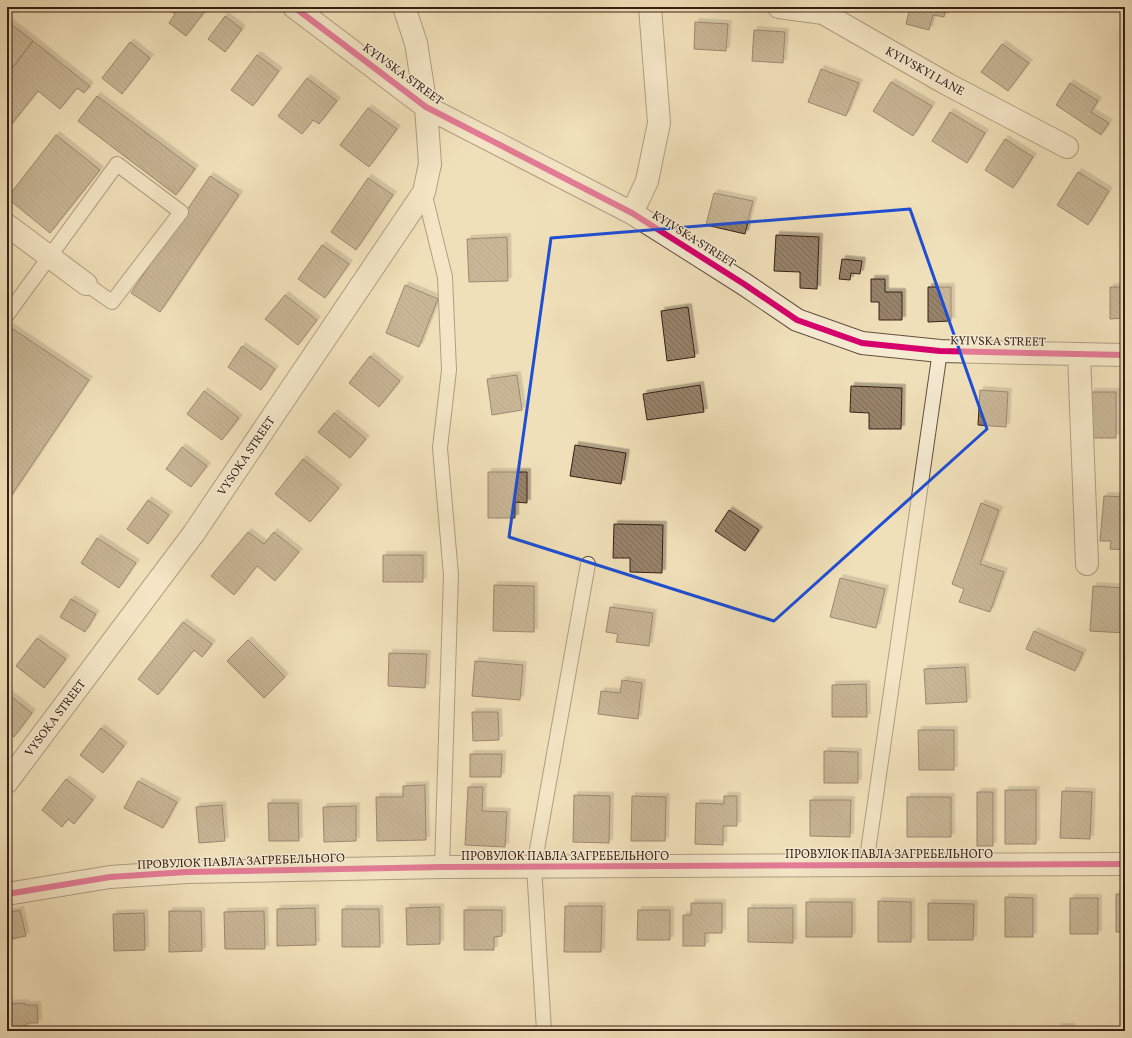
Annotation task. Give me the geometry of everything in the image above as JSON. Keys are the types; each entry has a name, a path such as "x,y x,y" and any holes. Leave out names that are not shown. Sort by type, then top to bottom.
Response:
{"street":[{"name":"KYIVSKA STREET","path":"294,7 426,107 632,213 744,284 796,320 862,343 940,351 1125,355"},
{"name":"VYSOKA STREET","path":"7,782 194,534 424,192 430,164 426,107 416,43 404,7"},
{"path":"632,213 647,182 659,124 650,7"},
{"name":"KYIVSKYI LANE","path":"779,7 824,13 947,84 1067,147"},
{"path":"7,225 86,284"},
{"path":"1079,354 1087,564"},
{"name":"ПРОВУЛОК ПАВЛА ЗАГРЕБЕЛЬНОГО","path":"7,894 110,877 187,872 534,866 1125,864"}],"lane":[{"path":"7,315 117,164 181,212 112,302 86,284"},
{"path":"424,192 445,277 448,370 440,448 451,575 442,867"},
{"path":"866,865 940,351"},
{"path":"544,1031 534,866 588,564"}],"highlighted area":[{"path":"910,209 987,429 774,621 509,537 551,238"}],"building":[{"path":"166,7 208,7 186,36 169,23 175,14"},
{"path":"910,7 946,7 944,17 933,15 929,30 906,24"},
{"path":"225,16 242,29 225,52 208,39"},
{"path":"7,21 33,41 7,75"},
{"path":"695,22 728,24 726,51 694,49"},
{"path":"754,30 785,32 783,63 752,61"},
{"path":"33,41 90,86 84,93 77,88 60,109 38,91 7,130 7,75"},
{"path":"130,42 150,58 122,94 102,78"},
{"path":"1002,44 1029,63 1008,91 981,72"},
{"path":"257,55 279,71 253,106 231,90"},
{"path":"821,69 859,83 846,116 808,102"},
{"path":"307,78 337,101 319,124 313,120 302,134 278,116"},
{"path":"891,82 932,106 913,136 873,111"},
{"path":"1070,83 1098,101 1091,112 1109,123 1101,135 1056,105"},
{"path":"97,96 195,169 176,195 78,121"},
{"path":"368,108 397,129 369,167 340,145"},
{"path":"950,112 985,133 967,163 932,141"},
{"path":"56,135 100,170 50,233 7,198"},
{"path":"1005,139 1033,157 1013,188 985,170"},
{"path":"1078,172 1109,191 1088,225 1057,205"},
{"path":"210,176 239,195 160,312 131,293"},
{"path":"368,178 393,195 356,250 331,232"},
{"path":"714,193 753,201 745,234 706,225"},
{"path":"776,235 819,237 817,289 800,288 800,272 774,271"},
{"path":"507,237 508,281 469,282 467,239"},
{"path":"322,245 349,264 325,298 298,279"},
{"path":"842,259 862,261 860,274 851,273 850,280 839,279"},
{"path":"871,279 885,279 885,292 902,292 902,320 879,320 879,302 871,302"},
{"path":"405,285 438,299 419,347 386,333"},
{"path":"928,287 951,287 951,321 928,322"},
{"path":"1110,287 1125,287 1125,318 1110,319"},
{"path":"285,295 317,320 298,345 265,319"},
{"path":"688,307 695,357 667,361 661,311"},
{"path":"7,325 89,380 7,502"},
{"path":"242,346 275,369 261,390 228,367"},
{"path":"370,356 400,381 379,407 349,383"},
{"path":"517,375 522,410 492,415 487,379"},
{"path":"700,385 704,412 647,420 643,394"},
{"path":"851,386 902,388 901,429 869,429 869,413 850,412"},
{"path":"980,390 1008,392 1006,427 978,425"},
{"path":"204,391 239,418 222,440 187,414"},
{"path":"1091,392 1116,392 1116,438 1091,438"},
{"path":"334,413 366,439 350,458 318,432"},
{"path":"575,445 626,453 621,484 570,476"},
{"path":"182,447 207,466 191,487 166,469"},
{"path":"303,459 339,488 310,522 275,494"},
{"path":"488,472 527,472 527,503 515,502 515,518 488,518"},
{"path":"1104,496 1125,497 1125,550 1110,549 1111,541 1100,541"},
{"path":"148,500 169,515 148,544 127,529"},
{"path":"981,503 999,510 980,564 1004,572 990,612 959,602 964,589 952,584"},
{"path":"729,510 759,530 745,551 715,531"},
{"path":"614,524 663,525 662,573 630,572 630,558 613,558"},
{"path":"248,532 264,544 274,532 299,552 275,581 257,566 234,595 211,576"},
{"path":"97,538 136,563 119,588 81,563"},
{"path":"383,555 423,555 423,582 383,582"},
{"path":"840,578 885,589 876,628 830,617"},
{"path":"494,585 534,586 534,632 493,631"},
{"path":"1093,586 1125,588 1125,633 1090,631"},
{"path":"71,599 96,614 85,632 60,617"},
{"path":"610,607 653,613 649,646 616,642 618,634 606,632"},
{"path":"183,622 212,644 202,657 194,650 158,695 138,679"},
{"path":"1034,631 1083,653 1075,671 1026,649"},
{"path":"37,638 66,659 44,688 16,666"},
{"path":"248,640 285,677 264,698 227,661"},
{"path":"389,653 427,654 425,688 388,686"},
{"path":"475,661 523,665 520,700 472,696"},
{"path":"965,667 967,702 926,704 924,669"},
{"path":"622,680 642,683 638,719 598,714 601,691 620,693"},
{"path":"866,684 867,717 832,717 832,685"},
{"path":"7,693 32,713 14,737 7,732"},
{"path":"472,712 498,712 499,740 473,741"},
{"path":"101,728 124,746 103,773 80,755"},
{"path":"918,730 954,730 954,770 919,770"},
{"path":"824,751 858,752 858,783 824,783"},
{"path":"470,754 502,754 501,777 470,777"},
{"path":"66,779 93,800 74,824 68,819 62,827 42,810"},
{"path":"138,781 177,802 163,828 124,808"},
{"path":"425,785 426,840 377,841 376,797 403,797 403,786"},
{"path":"468,787 483,787 482,811 507,812 505,847 465,845"},
{"path":"1005,790 1036,790 1036,844 1005,844"},
{"path":"1062,791 1092,792 1090,839 1060,838"},
{"path":"977,792 993,792 993,846 977,846"},
{"path":"574,795 610,796 609,843 573,842"},
{"path":"632,796 666,797 665,841 631,841"},
{"path":"724,796 737,796 737,826 723,826 723,845 695,844 696,803 724,804"},
{"path":"907,797 951,797 951,837 907,837"},
{"path":"810,800 851,800 850,837 810,836"},
{"path":"268,803 298,803 299,841 269,841"},
{"path":"222,805 225,841 199,843 196,807"},
{"path":"356,806 356,841 324,842 323,807"},
{"path":"1116,894 1125,894 1125,932 1116,932"},
{"path":"1005,897 1033,898 1033,937 1005,937"},
{"path":"1070,898 1098,898 1098,934 1070,934"},
{"path":"878,901 911,902 911,942 878,942"},
{"path":"806,902 852,902 852,937 806,937"},
{"path":"691,903 722,903 722,933 705,933 705,946 683,946 683,915 691,915"},
{"path":"928,903 974,904 973,940 928,940"},
{"path":"565,906 602,906 601,952 564,952"},
{"path":"440,907 440,944 407,945 406,908"},
{"path":"315,908 316,945 277,946 277,909"},
{"path":"748,908 793,908 793,943 748,942"},
{"path":"342,909 379,909 380,947 342,947"},
{"path":"20,910 26,936 7,940 7,913"},
{"path":"464,910 502,910 502,936 494,937 494,950 464,950"},
{"path":"638,910 670,910 670,940 637,940"},
{"path":"169,911 201,911 202,951 169,952"},
{"path":"264,911 265,949 225,949 224,912"},
{"path":"144,913 145,950 114,951 113,914"},
{"path":"25,1003 25,1005 37,1005 38,1023 26,1023 26,1031 7,1031 7,1004"},
{"path":"1058,1027 1071,1027 1071,1031 1058,1031"}],"cycle path":[{"path":"294,7 426,107 632,213 744,284 797,320 862,343 940,351 1125,355"},
{"path":"7,894 110,877 187,872 442,867 1125,864"}]}
